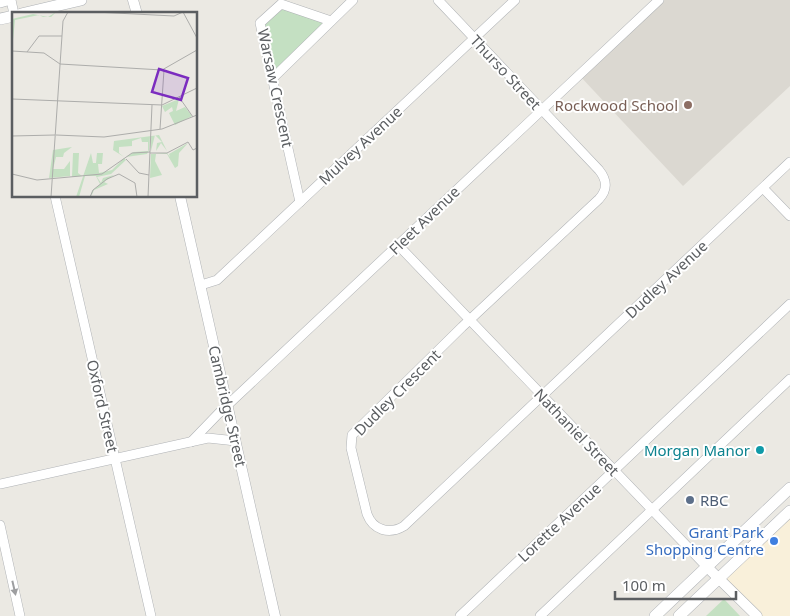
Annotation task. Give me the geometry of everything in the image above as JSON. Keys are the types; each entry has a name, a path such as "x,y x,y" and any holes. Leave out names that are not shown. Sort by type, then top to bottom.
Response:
{"main road":[{"path":"0,2 6,0"},
{"path":"30,12 81,0"},
{"path":"655,616 790,488"},
{"path":"679,616 790,511"}],"street":[{"path":"274,77 354,0"},
{"name":"Thurso Street","path":"438,0 603,175 606,184 604,192"},
{"name":"Mulvey Avenue","path":"201,284 217,280 516,0"},
{"name":"Fleet Avenue","path":"191,442 659,0"},
{"name":"Warsaw Crescent","path":"300,202 274,77 260,23 281,4 331,21"},
{"name":"Dudley Avenue","path":"542,395 790,162"},
{"path":"763,188 790,216"},
{"name":"Dudley Crescent","path":"542,395 404,526 390,531 373,524 367,514 361,492 351,448 352,435 604,192"},
{"name":"Oxford Street","path":"55,198 150,616"},
{"name":"Cambridge Street","path":"180,198 275,616"},
{"name":"Nathaniel Street","path":"398,246 706,567 757,616"},
{"name":"Lorette Avenue","path":"460,616 790,304"},
{"path":"540,616 790,379"},
{"path":"0,484 208,438 236,441"},
{"path":"0,525 20,616"}],"shaded area":[{"name":"Rockwood School","path":"659,0 790,0 790,86 683,186 579,75"},
{"name":"Grant Park Shopping Centre","path":"790,511 790,616 757,616 719,578"}],"green space":[{"path":"281,4 331,21 274,77 260,23"},
{"path":"724,599 740,616 706,616"}],"place":[{"name":"Rockwood School","path":"688,105"},
{"name":"Morgan Manor","path":"760,450"},
{"name":"RBC","path":"690,500"},
{"name":"Grant Park Shopping Centre","path":"774,541"}]}
